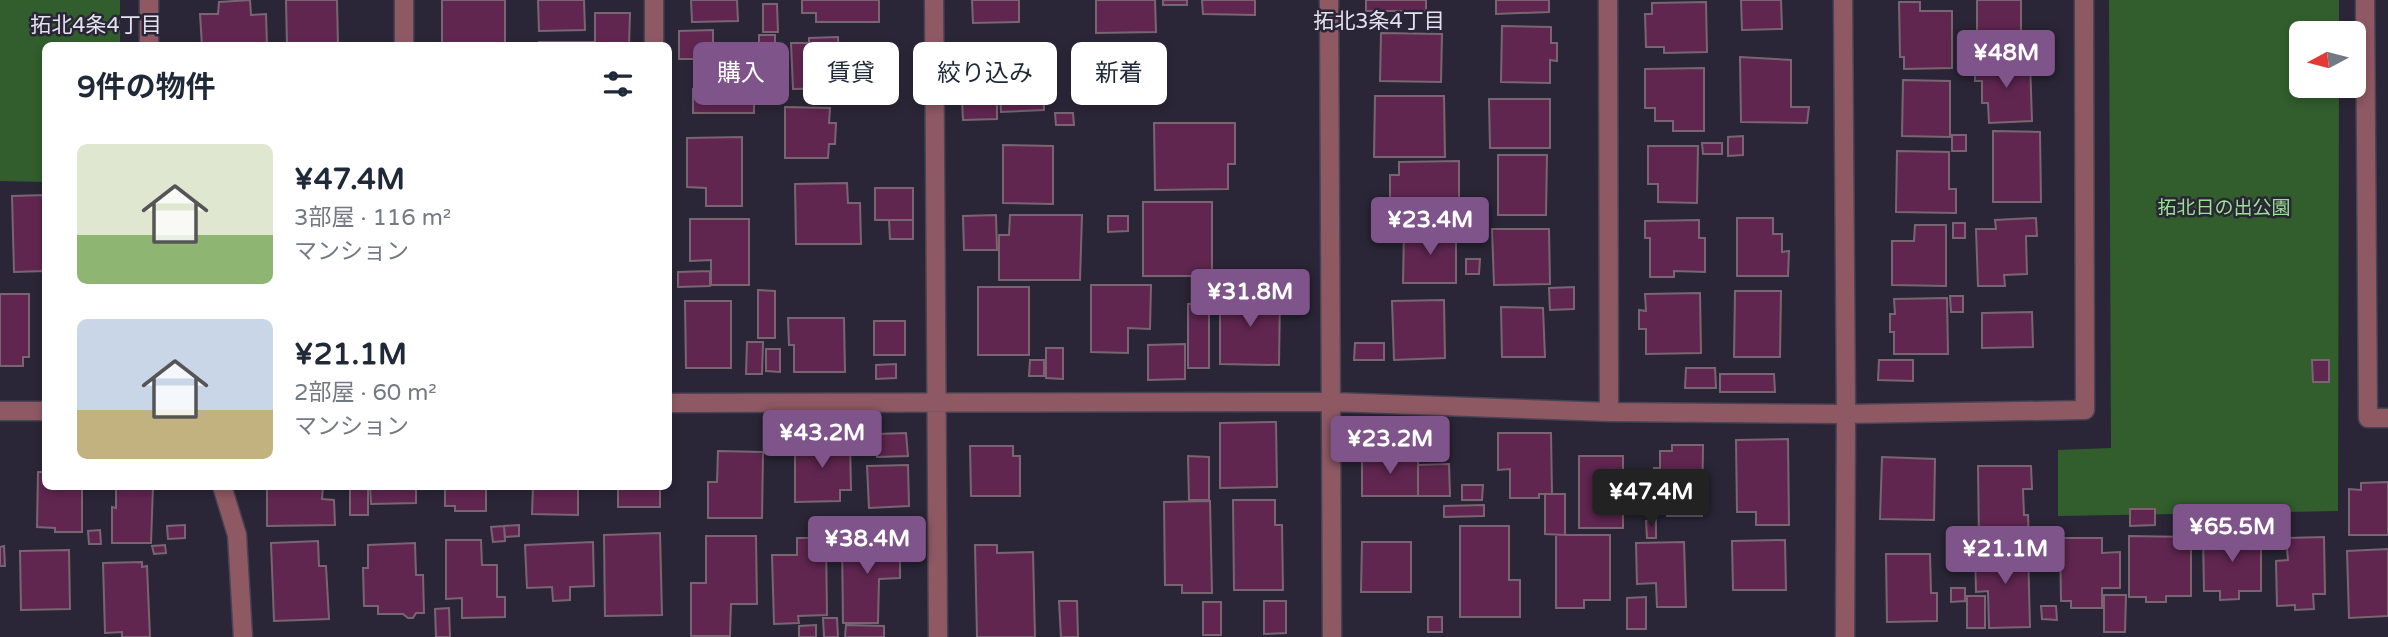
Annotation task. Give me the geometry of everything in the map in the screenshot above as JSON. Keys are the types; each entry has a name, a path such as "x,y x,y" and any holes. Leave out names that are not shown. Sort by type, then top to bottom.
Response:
{"street":[{"path":"149,0 149,42"},
{"path":"404,0 404,42"},
{"path":"654,0 654,42"},
{"path":"934,0 938,637"},
{"path":"1329,0 1332,637"},
{"path":"1608,0 1609,412"},
{"path":"1843,0 1845,637"},
{"path":"672,403 1332,402 1609,412 1846,414 2085,410 2084,0"},
{"path":"2365,0 2368,418 2388,418"},
{"path":"0,411 42,411"},
{"path":"223,490 237,535 243,637"}],"green space":[{"path":"0,0 120,0 120,42 42,42 42,182 0,181"},
{"name":"拓北日の出公園","path":"2109,0 2339,0 2339,21 2289,21 2289,98 2339,98 2338,511 2058,516 2058,450 2111,448"}],"building":[{"path":"250,0 251,15 266,14 267,42 202,42 200,14 218,14 219,2"},
{"path":"286,0 337,0 338,42 287,42"},
{"path":"442,0 505,0 505,42 442,42"},
{"path":"538,0 584,0 585,30 539,31"},
{"path":"691,0 737,0 738,21 692,22"},
{"path":"802,0 879,0 879,22 816,22 816,13 802,13"},
{"path":"972,0 1019,0 1019,22 973,23"},
{"path":"1096,0 1155,0 1156,32 1096,33"},
{"path":"1163,0 1187,0 1187,5 1163,5"},
{"path":"1202,0 1255,0 1255,15 1203,14"},
{"path":"1366,0 1426,0 1426,11 1366,11"},
{"path":"1496,0 1549,0 1549,12 1496,14"},
{"path":"1741,0 1781,0 1782,29 1742,30"},
{"path":"1977,0 2021,0 2021,48 1977,48"},
{"path":"1706,2 1707,52 1664,53 1664,47 1646,47 1645,14 1652,14 1652,3"},
{"path":"1899,2 1920,2 1920,11 1952,11 1952,68 1904,69 1904,57 1900,57"},
{"path":"763,4 777,4 778,32 763,32"},
{"path":"595,13 630,13 629,42 595,42"},
{"path":"1502,26 1551,27 1551,43 1557,43 1557,61 1550,60 1550,83 1501,82"},
{"path":"713,30 713,42 693,42 693,59 679,59 679,31"},
{"path":"1381,33 1442,34 1441,82 1380,81"},
{"path":"759,35 775,35 775,42 759,42"},
{"path":"838,37 838,42 809,42 809,38"},
{"path":"791,43 803,43 803,89 793,89"},
{"path":"1740,57 1791,60 1791,107 1809,107 1807,123 1741,122"},
{"path":"2030,61 2032,121 1989,123 1988,103 1982,103 1982,81 1975,81 1975,63"},
{"path":"1704,68 1704,131 1673,131 1673,121 1655,121 1655,108 1645,108 1645,69"},
{"path":"1903,80 1950,81 1950,137 1902,136"},
{"path":"1375,96 1444,96 1445,157 1374,157"},
{"path":"1489,99 1550,99 1550,148 1490,148"},
{"path":"693,105 754,105 754,113 693,113"},
{"path":"962,105 997,105 997,119 963,120"},
{"path":"1001,105 1044,105 1044,110 1001,112"},
{"path":"785,107 830,108 829,123 836,123 835,144 829,144 828,158 785,158"},
{"path":"1055,113 1073,113 1074,125 1056,125"},
{"path":"1154,123 1235,123 1235,164 1228,164 1228,189 1155,190"},
{"path":"1993,131 2040,132 2041,202 1993,202"},
{"path":"1952,135 1966,135 1966,151 1952,151"},
{"path":"1743,136 1743,155 1728,156 1728,137"},
{"path":"742,137 742,206 706,206 706,188 687,187 687,138"},
{"path":"1702,143 1722,143 1722,154 1703,154"},
{"path":"1003,145 1053,146 1053,204 1003,203"},
{"path":"1648,146 1698,146 1697,203 1658,202 1658,184 1648,184"},
{"path":"1897,151 1949,152 1949,189 1956,189 1956,213 1896,212"},
{"path":"1498,155 1547,155 1546,215 1498,215"},
{"path":"1459,161 1459,223 1400,223 1400,212 1390,212 1390,175 1399,175 1399,162"},
{"path":"847,183 848,203 860,203 861,244 796,244 795,184"},
{"path":"875,188 913,188 913,220 875,220"},
{"path":"42,195 42,271 14,272 12,196"},
{"path":"1143,202 1212,202 1212,276 1143,276"},
{"path":"996,215 997,250 964,250 963,216"},
{"path":"1010,215 1082,215 1080,280 999,280 999,235 1009,235"},
{"path":"1108,216 1128,216 1128,231 1108,232"},
{"path":"1737,218 1773,218 1773,234 1782,234 1782,252 1789,251 1788,276 1737,276"},
{"path":"2036,218 2037,236 2026,236 2027,274 2004,275 2005,286 1978,286 1976,229 1996,229 1995,220"},
{"path":"690,219 749,219 749,285 711,285 711,260 690,261"},
{"path":"889,220 913,220 913,239 890,239"},
{"path":"1699,220 1699,238 1705,238 1705,272 1674,271 1674,277 1650,277 1650,238 1645,238 1645,221"},
{"path":"1953,223 1965,223 1965,238 1953,238"},
{"path":"1915,225 1946,225 1946,286 1892,285 1892,241 1914,241"},
{"path":"1467,226 1480,226 1480,242 1467,242"},
{"path":"1492,229 1549,229 1550,284 1494,285"},
{"path":"1404,230 1456,230 1456,283 1403,283"},
{"path":"1466,259 1480,259 1479,274 1466,274"},
{"path":"710,271 710,286 678,287 678,272"},
{"path":"1091,285 1151,285 1150,329 1128,328 1128,353 1091,352"},
{"path":"978,287 1029,287 1029,355 978,355"},
{"path":"1574,287 1574,309 1550,310 1549,288"},
{"path":"758,290 775,291 775,338 758,338"},
{"path":"1735,291 1781,291 1780,357 1734,357"},
{"path":"1220,293 1280,294 1279,365 1220,364"},
{"path":"1700,293 1701,353 1646,354 1646,329 1639,329 1639,310 1646,311 1645,294"},
{"path":"0,294 29,294 29,357 23,357 23,366 0,366"},
{"path":"1950,296 1963,296 1963,312 1951,312"},
{"path":"1947,298 1948,354 1894,354 1894,332 1890,332 1890,314 1895,314 1894,299"},
{"path":"1444,300 1445,358 1394,360 1392,301"},
{"path":"685,301 731,301 731,368 686,368"},
{"path":"1209,303 1209,368 1188,368 1188,304"},
{"path":"1501,307 1543,308 1545,357 1502,357"},
{"path":"2032,312 2033,347 1982,348 1982,313"},
{"path":"788,318 844,318 845,372 794,372 794,345 789,345"},
{"path":"874,321 905,321 905,355 874,355"},
{"path":"747,342 763,342 762,374 746,374"},
{"path":"1355,343 1384,343 1384,360 1354,360"},
{"path":"1185,344 1185,379 1148,380 1148,345"},
{"path":"1046,348 1063,348 1063,379 1046,378"},
{"path":"766,349 780,349 780,372 766,371"},
{"path":"1030,360 1044,360 1044,376 1029,376"},
{"path":"1879,360 1913,360 1913,381 1878,380"},
{"path":"2312,360 2329,360 2329,382 2313,382"},
{"path":"896,364 896,378 876,379 876,365"},
{"path":"1686,368 1715,368 1716,388 1685,388"},
{"path":"1720,374 1774,374 1775,392 1720,392"},
{"path":"1276,422 1277,487 1220,488 1220,423"},
{"path":"906,433 908,456 877,457 876,434"},
{"path":"1498,433 1551,433 1552,494 1539,494 1539,498 1510,498 1510,469 1498,470"},
{"path":"1788,439 1789,525 1756,525 1756,512 1737,512 1736,440"},
{"path":"850,440 851,490 840,490 840,501 795,502 795,441"},
{"path":"1672,445 1703,445 1702,516 1667,516 1667,504 1654,504 1654,468 1660,468 1660,451 1672,451"},
{"path":"970,446 1013,446 1013,456 1020,456 1020,496 971,496"},
{"path":"718,451 763,452 762,518 708,518 708,482 717,482"},
{"path":"1362,455 1418,455 1418,496 1362,496"},
{"path":"1188,456 1209,457 1209,500 1189,500"},
{"path":"1579,456 1623,456 1623,528 1579,528"},
{"path":"1882,457 1935,459 1934,520 1880,519"},
{"path":"1449,464 1450,496 1418,496 1418,465"},
{"path":"908,465 909,506 869,508 867,466"},
{"path":"1978,466 2031,466 2032,489 2023,489 2024,515 2028,515 2029,544 1979,544"},
{"path":"38,472 42,472 42,490 82,490 82,532 55,532 55,528 37,527"},
{"path":"2388,482 2388,535 2349,535 2349,489 2361,490 2361,483"},
{"path":"1462,485 1483,485 1482,500 1462,500"},
{"path":"116,490 153,490 151,543 112,543 112,507 116,508"},
{"path":"267,490 323,490 322,499 334,500 335,525 267,526"},
{"path":"350,490 368,490 368,515 350,515"},
{"path":"370,490 416,490 416,503 371,504"},
{"path":"445,490 486,490 486,511 455,511 455,506 445,506"},
{"path":"533,490 578,490 578,515 532,514"},
{"path":"618,490 660,490 660,507 618,507"},
{"path":"1545,494 1565,494 1565,535 1545,534"},
{"path":"1233,500 1275,500 1275,525 1282,525 1283,590 1234,590"},
{"path":"1210,501 1212,593 1182,593 1182,585 1165,585 1164,502"},
{"path":"1484,505 1484,516 1444,517 1444,506"},
{"path":"2194,506 2208,506 2208,526 2194,526"},
{"path":"2130,509 2155,509 2155,525 2130,526"},
{"path":"2267,509 2281,509 2281,523 2267,523"},
{"path":"1656,520 1656,538 1647,538 1646,521"},
{"path":"185,525 185,538 168,539 167,526"},
{"path":"519,525 519,536 505,537 504,526"},
{"path":"504,526 505,541 493,542 491,527"},
{"path":"1460,526 1509,526 1509,580 1520,580 1520,617 1460,617"},
{"path":"100,530 101,544 89,544 88,531"},
{"path":"660,533 662,615 605,616 604,535"},
{"path":"1556,535 1610,535 1610,600 1584,600 1584,608 1556,608"},
{"path":"2203,535 2261,535 2261,591 2239,591 2239,599 2220,600 2220,591 2204,591"},
{"path":"706,536 756,536 757,604 731,604 730,636 691,636 691,583 706,583"},
{"path":"2129,536 2191,537 2191,596 2166,596 2166,602 2146,602 2146,597 2129,597"},
{"path":"2324,537 2325,594 2313,594 2314,609 2295,610 2295,605 2277,606 2276,561 2288,560 2286,538"},
{"path":"797,538 826,538 827,615 798,616 799,623 774,624 772,555 797,555"},
{"path":"2060,538 2102,538 2102,553 2120,552 2120,588 2102,588 2102,608 2071,608 2071,601 2061,601"},
{"path":"842,539 900,539 900,578 879,579 878,623 843,623"},
{"path":"446,540 481,540 482,565 497,565 497,597 505,597 505,617 462,618 462,598 446,599"},
{"path":"1785,540 1786,590 1733,590 1732,541"},
{"path":"318,541 319,566 326,566 329,619 274,621 271,543"},
{"path":"593,542 594,586 570,587 570,600 553,601 552,587 527,588 525,545"},
{"path":"1362,542 1411,542 1411,592 1361,592"},
{"path":"1684,542 1686,607 1657,607 1656,583 1637,584 1636,543"},
{"path":"415,543 416,575 423,575 424,613 416,613 413,618 408,618 403,614 378,614 378,606 364,606 363,568 368,568 368,545"},
{"path":"165,545 166,553 154,554 152,546"},
{"path":"975,545 997,545 997,553 1033,552 1035,637 977,637"},
{"path":"4,546 5,566 0,566 0,547"},
{"path":"2028,549 2030,627 1989,628 1988,591 1976,592 1975,551"},
{"path":"2388,549 2388,616 2349,618 2347,551"},
{"path":"69,550 70,609 21,610 20,551"},
{"path":"1886,554 1930,554 1931,593 1937,593 1937,621 1887,622"},
{"path":"142,562 142,567 147,566 150,637 122,637 122,632 105,633 103,563"},
{"path":"1951,588 1965,588 1965,601 1951,602"},
{"path":"2104,595 2126,595 2125,632 2104,632"},
{"path":"1967,596 1985,596 1985,628 1967,628"},
{"path":"1646,597 1646,629 1627,629 1627,598"},
{"path":"1059,601 1077,601 1078,637 1061,637"},
{"path":"1264,601 1286,601 1286,633 1264,634"},
{"path":"1203,602 1221,602 1221,635 1203,635"},
{"path":"2041,606 2056,606 2057,620 2042,619"},
{"path":"449,608 450,637 436,637 435,609"},
{"path":"1428,617 1442,617 1442,632 1428,632"},
{"path":"823,618 837,618 838,637 824,637"},
{"path":"816,625 816,637 799,637 799,626"},
{"path":"846,625 884,626 884,637 845,637"}],"district":[{"name":"拓北3条4丁目","path":"1379,21"},
{"name":"拓北4条4丁目","path":"96,25"}]}
